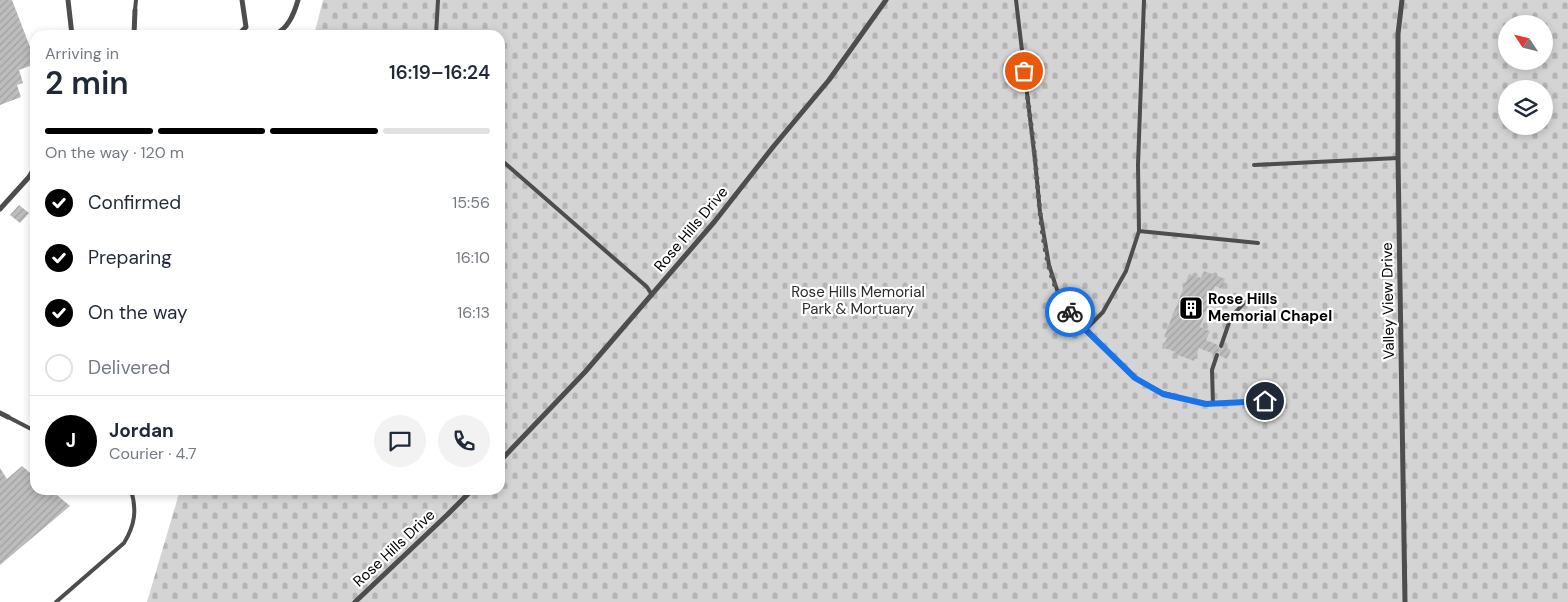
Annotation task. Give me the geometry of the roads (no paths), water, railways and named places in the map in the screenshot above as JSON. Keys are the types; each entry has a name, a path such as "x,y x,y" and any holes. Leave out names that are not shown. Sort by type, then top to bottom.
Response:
{"street":[{"path":"68,0 71,30"},
{"path":"242,0 246,26 242,30"},
{"path":"282,30 293,16 298,0"},
{"name":"Rose Hills Drive","path":"505,456 580,377 715,221 829,80 886,0"},
{"name":"Valley View Drive","path":"1402,0 1398,34 1398,158 1405,602"},
{"path":"134,30 135,10"},
{"path":"0,209 30,175"},
{"path":"0,413 8,417"},
{"name":"Rose Hills Drive","path":"355,602 467,495"}],"lane":[{"path":"135,10 136,0"},
{"path":"436,30 438,0"},
{"path":"1016,0 1040,212 1049,265 1061,302 1086,330 1135,378 1163,394 1206,404 1265,401"},
{"path":"1086,330 1103,312 1126,270 1139,232 1138,165 1144,0"},
{"path":"1254,165 1398,158"},
{"path":"505,163 647,287 652,295"},
{"path":"1139,232 1258,243"},
{"path":"1221,346 1231,317 1245,302 1260,300"},
{"path":"1213,404 1212,370 1217,355"},
{"path":"8,417 30,428"},
{"path":"56,602 124,543 131,532 134,520 132,495"}],"place":[{"name":"Rose Hills Memorial Chapel","path":"1191,308"}],"park label":[{"name":"Rose Hills Memorial Park & Mortuary","path":"858,300"}]}
